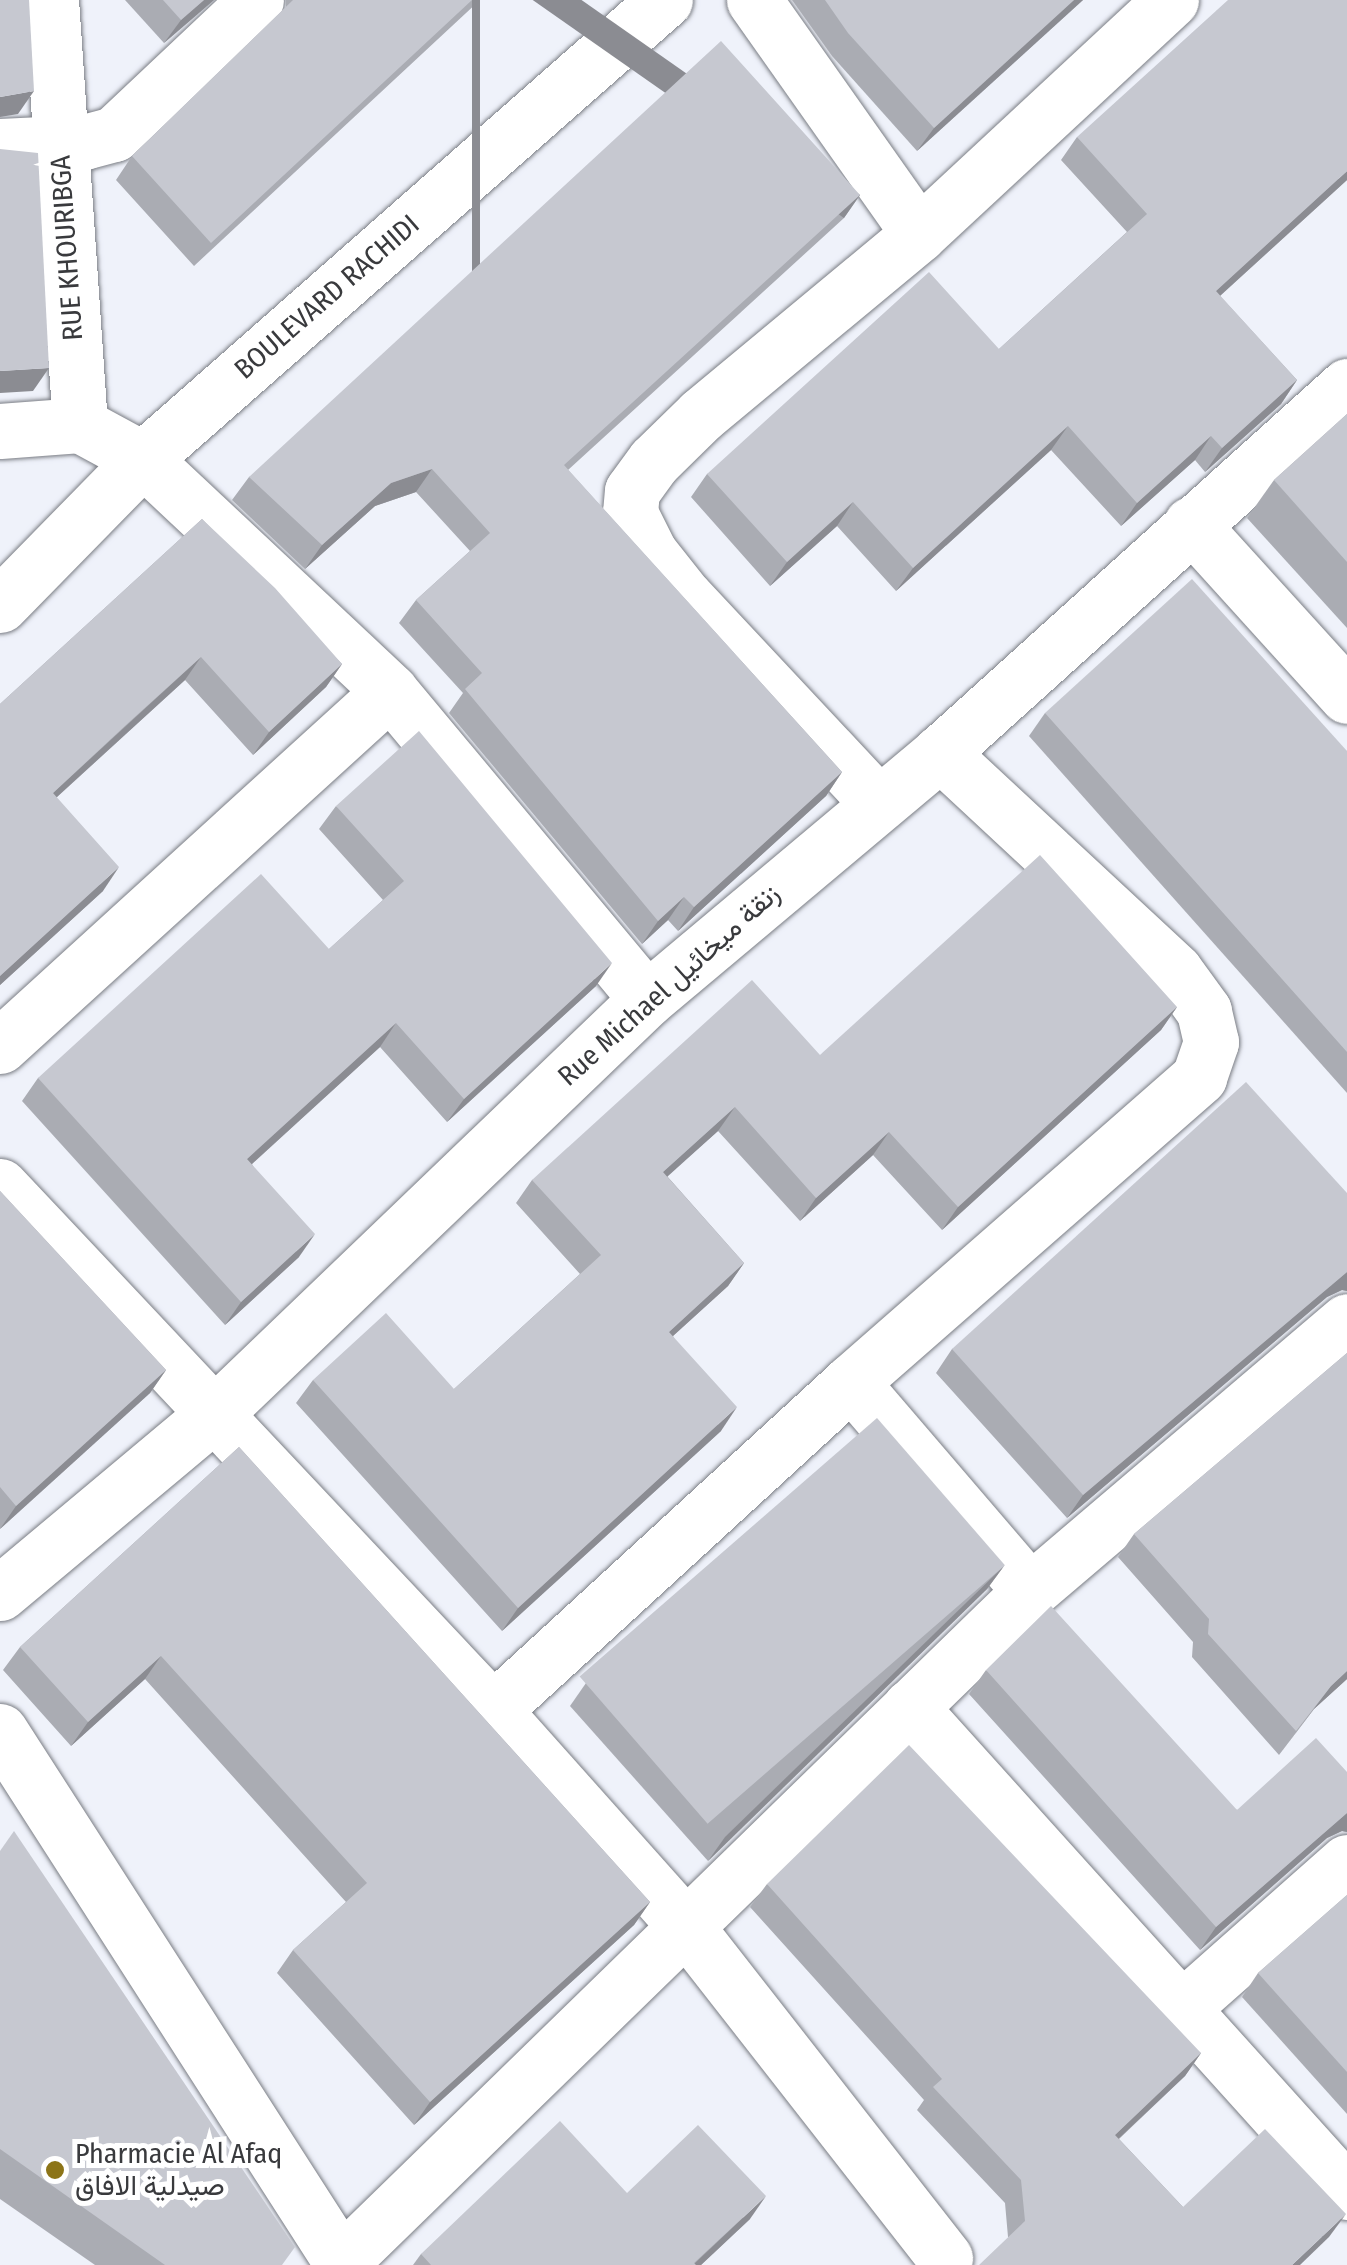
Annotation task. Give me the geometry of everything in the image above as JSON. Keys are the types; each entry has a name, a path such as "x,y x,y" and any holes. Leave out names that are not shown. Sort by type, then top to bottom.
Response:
{"street":[{"name":"RUE KHOURIBGA","path":"50,0 80,425"},
{"path":"0,146 59,143 114,134 256,0"},
{"name":"BOULEVARD RACHIDI","path":"0,605 143,459 665,0"},
{"path":"754,0 919,234"},
{"path":"878,803 685,596 650,553 630,513 632,491 690,427 919,234 1171,0"},
{"name":"Rue Michael زنقة ميخائيل","path":"0,1592 212,1416 647,999 940,753 1347,386"},
{"path":"0,431 80,425 143,459 390,691 647,999"},
{"path":"1191,524 1347,696"},
{"path":"0,1046 390,691"},
{"path":"493,1710 850,1382 1200,1077 1211,1042 1204,1011 1175,971 940,753"},
{"path":"0,1186 212,1416 493,1710 684,1924 945,2258"},
{"path":"4,1753 342,2263 684,1924 1030,1591 1347,1321"},
{"path":"850,1382 1030,1591"},
{"path":"910,1707 1347,2192"},
{"path":"1183,2007 1347,1862"}],"building":[{"path":"0,0 29,0 34,91 0,97"},
{"path":"163,0 204,0 181,20"},
{"path":"293,0 472,0 211,243 132,156"},
{"path":"825,0 1074,0 934,128 848,33"},
{"path":"1228,0 1347,0 1347,171 1216,291 1297,380 1222,448 1211,436 1137,503 1068,426 913,568 853,502 787,562 707,474 929,272 999,349 1147,214 1077,137"},
{"path":"721,41 860,195 564,465 842,772 694,907 684,897 658,921 465,689 482,673 416,600 490,533 432,469 391,483 322,545 249,477"},
{"path":"0,149 38,153 49,368 0,371"},
{"path":"1347,414 1347,562 1274,480"},
{"path":"202,519 275,588 342,664 269,732 201,657 126,725 53,793 119,867 0,976 0,704"},
{"path":"1192,579 1347,751 1347,1052 1045,713"},
{"path":"419,731 612,963 464,1099 396,1023 247,1159 315,1234 241,1302 38,1078 261,874 329,949 404,881 336,806"},
{"path":"1040,855 1177,1007 958,1207 889,1132 816,1198 735,1107 663,1172 744,1263 669,1332 737,1407 518,1608 313,1380 386,1313 454,1389 601,1255 532,1180 752,980 820,1055"},
{"path":"1246,1082 1347,1193 1347,1272 1083,1495 952,1349"},
{"path":"0,1191 166,1370 16,1506 0,1487"},
{"path":"1347,1353 1347,1671 1296,1731 1208,1634 1209,1619 1134,1534"},
{"path":"877,1418 1005,1565 708,1824 580,1676"},
{"path":"239,1447 650,1902 430,2102 293,1950 367,1883 161,1656 88,1722 20,1647"},
{"path":"1051,1606 1237,1810 1316,1738 1347,1772 1347,1813 1216,1927 986,1670"},
{"path":"909,1745 1201,2053 1115,2135 1183,2207 1265,2129 1346,2214 1292,2265 979,2265 1025,2221 1021,2180 933,2087 942,2079 767,1884"},
{"path":"14,1831 295,2247 282,2265 165,2265 0,2149 0,1851"},
{"path":"1347,1895 1347,2072 1258,1973"},
{"path":"560,2121 627,2193 698,2125 766,2196 696,2265 431,2265 421,2254"}],"place":[{"name":"Pharmacie Al Afaq صيدلية الافاق","path":"55,2170"}]}
